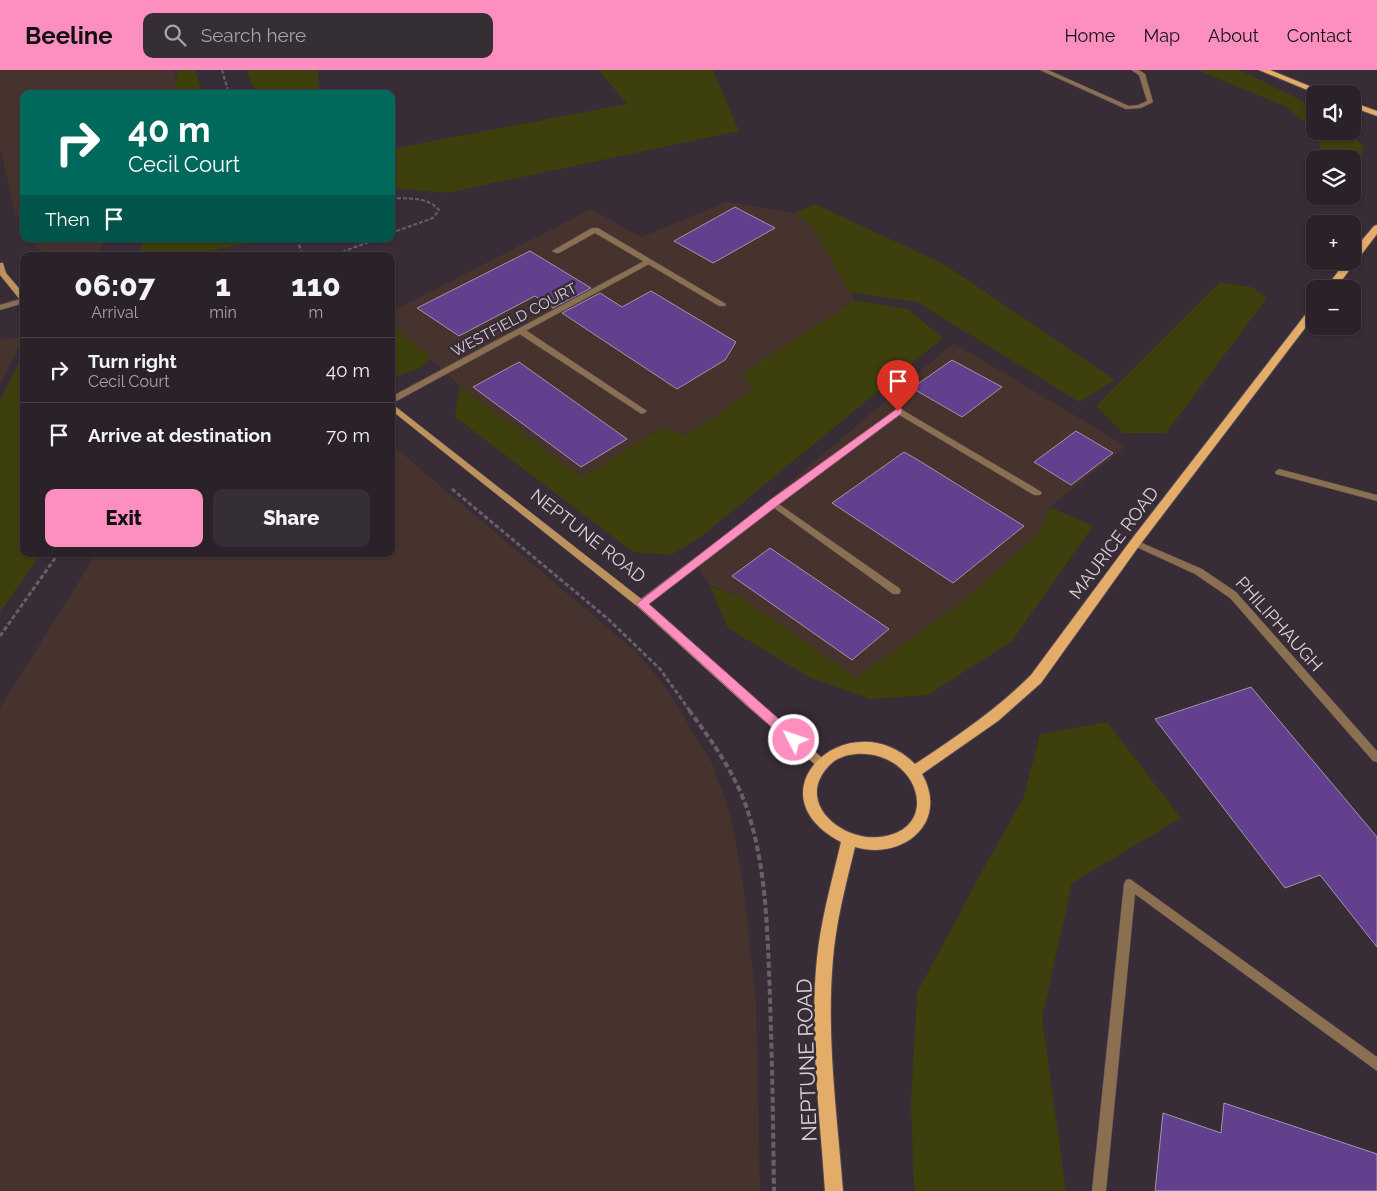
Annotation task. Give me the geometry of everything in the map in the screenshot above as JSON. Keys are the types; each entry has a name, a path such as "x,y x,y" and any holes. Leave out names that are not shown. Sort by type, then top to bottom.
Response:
{"main road":[{"path":"1263,70 1306,87"},
{"path":"1361,108 1377,114"},
{"path":"1361,248 1377,228"},
{"path":"1337,280 1344,270"},
{"name":"MAURICE ROAD","path":"915,772 991,720 1036,680 1135,543 1306,320"},
{"path":"869,748 887,752 903,760 915,772 923,786 926,801 923,815 914,828 902,838 885,844 867,844 849,840 832,832 820,820 812,805 810,790 813,776 822,764 834,754 851,749 869,748"},
{"name":"NEPTUNE ROAD","path":"834,1191 822,1014 825,958 833,907 849,840"}],"street":[{"path":"1043,70 1128,108 1139,107 1150,102 1142,74 1134,70"},
{"path":"556,251 595,230 722,304"},
{"name":"WESTFIELD COURT","path":"395,399 649,262"},
{"path":"0,265 2,272 20,294"},
{"path":"0,308 20,300"},
{"path":"521,331 643,411"},
{"name":"NEPTUNE ROAD","path":"395,409 642,604 752,704 822,764"},
{"path":"642,604 773,503 898,411 1037,493"},
{"path":"1279,472 1377,498"},
{"path":"773,503 896,591"},
{"name":"PHILIPHAUGH","path":"1135,543 1197,570 1218,582 1233,595 1377,758"},
{"path":"1099,1191 1130,884 1377,1065"}],"path":[{"path":"222,70 227,90"},
{"path":"395,198 426,201 436,205 439,210 433,218 395,232"},
{"path":"342,252 369,242"},
{"path":"451,488 608,619 660,669 716,747 735,782 753,830 762,869 767,924 771,1014 774,1191"},
{"path":"0,636 56,557"}],"shaded area":[{"path":"0,70 174,70 176,82 174,90 20,90 20,221 15,212 0,147"},
{"path":"178,70 195,70 202,90 175,90"},
{"path":"247,70 318,70 319,90 254,90"},
{"path":"598,70 713,70 739,131 447,193 395,188 395,148 627,104"},
{"path":"1197,70 1240,70 1306,103 1306,123 1284,106"},
{"path":"1317,140 1357,140 1363,147 1361,162 1361,150 1321,150"},
{"path":"726,202 794,213 812,226 855,300 747,371 753,389 686,436 663,427 582,477 460,386 395,327 395,310 591,209 641,237"},
{"path":"815,204 944,264 1115,380 1079,402 917,302 849,292 812,226 794,213"},
{"path":"32,242 104,242 98,252 42,252"},
{"path":"142,242 251,242 206,252 140,252"},
{"path":"1220,282 1251,287 1267,298 1166,433 1123,433 1096,406"},
{"path":"855,300 907,309 943,338 702,536 671,555 633,552 455,417 460,386 582,477 663,427 686,436 753,389 742,374"},
{"path":"395,326 431,358 420,368 398,376 395,373"},
{"path":"20,337 20,345 0,385 0,340"},
{"path":"954,343 1126,446 1050,507 1040,532 958,605 856,677 741,597 710,585 695,563"},
{"path":"20,360 20,557 39,557 0,612 0,400"},
{"path":"395,447 634,650 663,683 712,763 730,813 743,881 756,1001 760,1191 0,1191 0,708 94,557 395,557"},
{"path":"1050,507 1093,526 1012,641 928,695 870,699 809,677 728,628 710,586 741,597 856,677 958,605 1040,532"},
{"path":"1107,722 1181,818 1072,883 1042,1018 1066,1191 914,1191 911,1102 917,993 1023,799 1040,734"}],"building":[{"path":"735,207 775,228 713,263 674,241"},
{"path":"530,251 591,288 553,308 535,296 459,336 417,308"},
{"path":"651,291 736,342 725,360 677,389 562,313 600,293 622,307"},
{"path":"952,360 1002,387 962,417 912,388"},
{"path":"519,362 627,439 581,467 473,387"},
{"path":"1076,431 1113,453 1071,485 1034,462"},
{"path":"904,452 1024,526 953,583 832,503"},
{"path":"770,548 889,629 852,660 732,576"},
{"path":"1251,687 1377,837 1377,947 1320,875 1285,888 1155,719"},
{"path":"1224,1103 1377,1154 1377,1191 1155,1191 1163,1113 1221,1133"}],"route":[{"path":"794,740 642,604 773,503 898,411"}]}
